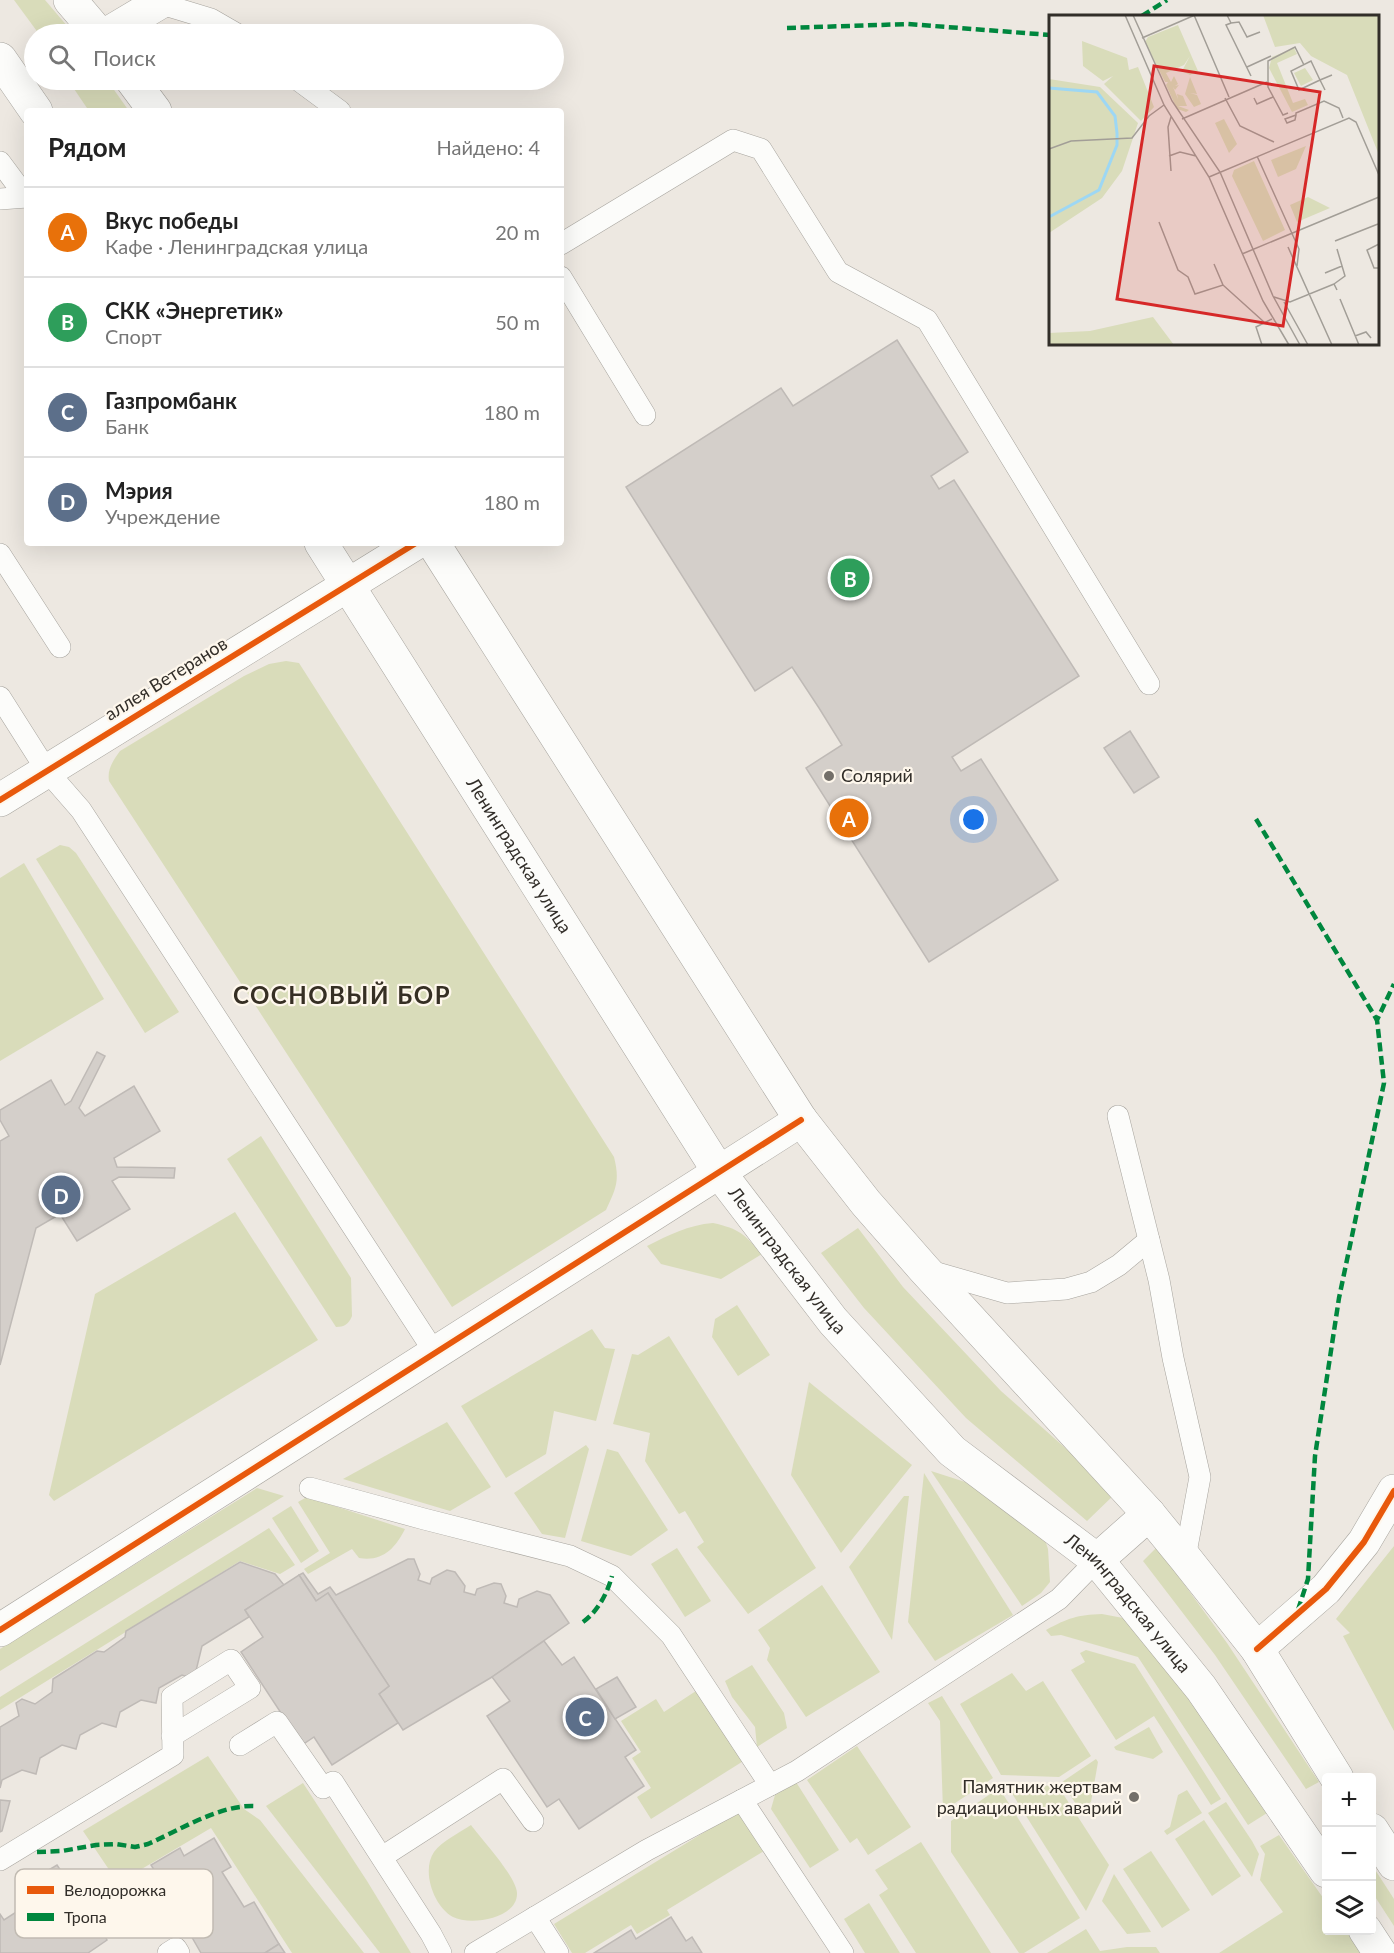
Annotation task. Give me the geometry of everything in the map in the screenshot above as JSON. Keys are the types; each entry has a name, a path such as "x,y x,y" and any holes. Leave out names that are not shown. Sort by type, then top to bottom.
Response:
{"main road":[{"path":"70,0 90,24"},
{"path":"124,24 161,2"},
{"path":"0,59 34,108"},
{"path":"139,90 153,108"},
{"name":"Ленинградская улица","path":"323,546 719,1172 833,1321 952,1451 1097,1560 1201,1688 1322,1866"},
{"name":"аллея Ветеранов","path":"0,800 411,546"},
{"path":"436,546 801,1120 866,1203 1149,1514 1185,1558 1257,1649 1334,1773"},
{"path":"0,1630 801,1120"},
{"path":"1257,1649 1326,1589 1364,1542 1394,1491"},
{"path":"1097,1560 1149,1514"},
{"path":"1376,1837 1394,1864"},
{"path":"1368,1935 1380,1953"}],"lane":[{"path":"161,2 220,24"},
{"path":"312,90 336,108"},
{"path":"564,242 733,140 761,149 838,272 927,320 1149,684"},
{"path":"0,162 24,194"},
{"path":"0,199 24,197"},
{"path":"564,282 645,415"},
{"path":"0,554 60,647"},
{"path":"0,697 47,771 88,820 435,1353"},
{"path":"1118,1116 1149,1240 1200,1477 1185,1558"},
{"path":"924,1269 1007,1293 1066,1289 1091,1282 1119,1265 1149,1240"},
{"path":"310,1488 570,1556 612,1576 671,1635 770,1785"},
{"path":"475,1953 647,1850 797,1771 1059,1599 1097,1560"},
{"path":"240,1745 277,1722 323,1788 333,1782 441,1953"},
{"path":"0,1860 173,1755 172,1736"},
{"path":"382,1857 503,1779 533,1821"},
{"path":"742,1800 843,1953"},
{"path":"535,1917 558,1953"},
{"path":"168,1953 176,1948 179,1953"}],"green space":[{"path":"14,0 45,0 65,24 32,24"},
{"path":"75,90 114,90 127,108 87,108"},
{"path":"286,661 299,663 614,1157 617,1172 616,1184 606,1210 452,1307 109,781 110,769 120,751 244,676 269,664"},
{"path":"60,845 69,847 76,853 179,1012 145,1033 36,859"},
{"path":"24,863 104,999 0,1061 0,878"},
{"path":"261,1136 351,1278 352,1316 344,1326 336,1327 227,1159"},
{"path":"235,1212 318,1340 54,1501 49,1495 95,1294"},
{"path":"713,1223 741,1233 762,1254 721,1279 661,1264 647,1246 687,1228"},
{"path":"858,1228 903,1287 1001,1391 1116,1493 1087,1521 966,1418 864,1308 821,1253"},
{"path":"737,1305 770,1355 738,1376 712,1337 715,1319"},
{"path":"592,1329 605,1348 615,1349 596,1421 554,1411 546,1454 506,1478 461,1406"},
{"path":"669,1336 816,1568 748,1614 697,1547 704,1542 685,1511 679,1514 645,1461 650,1433 613,1424 632,1354 638,1355"},
{"path":"809,1382 912,1465 841,1553 791,1475"},
{"path":"447,1422 491,1487 450,1511 343,1479"},
{"path":"586,1445 589,1449 565,1538 542,1534 514,1493"},
{"path":"607,1449 618,1452 668,1530 631,1556 581,1541"},
{"path":"931,1471 987,1489 1045,1540 1048,1549 1050,1582 1041,1593 1022,1606"},
{"path":"924,1473 1013,1615 935,1661 908,1622"},
{"path":"257,1488 284,1496 0,1671 0,1649"},
{"path":"904,1496 909,1496 892,1640 849,1567"},
{"path":"307,1497 405,1529 397,1543 381,1556 359,1558 352,1549 308,1574 304,1569 330,1553 298,1502"},
{"path":"291,1506 319,1551 301,1563 272,1518"},
{"path":"269,1528 295,1565 280,1574 240,1561 0,1710 0,1697"},
{"path":"1394,1546 1394,1731 1343,1636 1350,1633 1336,1619"},
{"path":"1157,1547 1227,1643 1319,1782 1306,1789 1215,1655 1143,1561"},
{"path":"677,1548 711,1601 685,1617 651,1564"},
{"path":"822,1585 880,1672 806,1717 767,1660 770,1648 758,1630"},
{"path":"1102,1614 1123,1618 1140,1627 1267,1813 1248,1825 1138,1657 1061,1635 1051,1636 1046,1630 1073,1618"},
{"path":"1086,1650 1135,1664 1221,1799 1211,1805 1154,1716 1116,1740 1071,1670 1085,1662 1080,1653"},
{"path":"752,1665 784,1713 787,1728 757,1747 755,1727 732,1697 725,1681"},
{"path":"1012,1673 1026,1691 1043,1681 1091,1756 1059,1777 1001,1775 960,1704"},
{"path":"699,1689 745,1760 651,1819 637,1797 651,1788 632,1758 641,1752 621,1721 656,1699 664,1712"},
{"path":"942,1696 993,1778 943,1811 940,1721 928,1703"},
{"path":"1149,1727 1163,1752 1153,1759 1116,1750 1114,1747"},
{"path":"857,1746 911,1827 868,1855 857,1838 850,1843 807,1780"},
{"path":"208,1756 244,1809 260,1820 364,1953 292,1953 211,1828 142,1869 109,1869 83,1831"},
{"path":"1096,1759 1098,1762 1091,1802 1079,1809 1062,1782"},
{"path":"796,1782 839,1850 810,1868 771,1809 775,1795"},
{"path":"303,1783 411,1953 380,1953 266,1806"},
{"path":"1006,1784 1058,1786 1109,1865 1086,1911"},
{"path":"996,1790 1001,1791 1080,1918 1024,1953 1019,1953 951,1852 951,1821"},
{"path":"1187,1790 1202,1813 1167,1835 1164,1831 1170,1827 1178,1795"},
{"path":"1226,1802 1259,1854 1252,1877 1208,1813"},
{"path":"744,1808 769,1848 667,1910 670,1915 637,1934 631,1925 585,1953 572,1953 554,1924"},
{"path":"1204,1820 1241,1876 1212,1896 1175,1839"},
{"path":"471,1825 505,1868 517,1893 510,1909 502,1914 470,1921 453,1917 440,1905 432,1888 429,1869 430,1860 437,1848"},
{"path":"1279,1835 1322,1896 1322,1935 1350,1935 1363,1953 1219,1953 1283,1912 1260,1880 1265,1854 1260,1846"},
{"path":"921,1842 991,1953 916,1953 879,1895 888,1889 875,1870"},
{"path":"1151,1851 1190,1910 1162,1928 1123,1869"},
{"path":"1376,1871 1394,1899 1394,1926 1376,1898"},
{"path":"1114,1874 1151,1932 1127,1934 1102,1901"},
{"path":"869,1903 900,1953 865,1953 844,1919"},
{"path":"1086,1929 1100,1951 1127,1947 1156,1947 1160,1953 1047,1953"}],"building":[{"path":"897,340 968,452 931,476 939,489 954,480 1079,676 952,757 961,771 981,759 1058,880 929,962 806,768 842,745 819,708 792,667 755,691 626,487 781,388 793,406"},
{"path":"1130,731 1159,777 1134,793 1104,748"},
{"path":"97,1052 105,1056 79,1108 85,1116 134,1086 160,1131 114,1158 117,1167 175,1168 174,1178 119,1177 112,1181 130,1209 77,1241 60,1214 36,1228 0,1365 0,1141 9,1136 0,1120 0,1110 51,1080 65,1105 71,1101"},
{"path":"408,1559 414,1559 420,1574 418,1580 430,1584 432,1578 447,1570 455,1572 465,1586 464,1592 475,1595 477,1589 494,1583 501,1584 506,1596 504,1603 517,1607 519,1599 537,1591 550,1595 569,1623 492,1677 403,1730 379,1694 389,1686 328,1593 316,1601 299,1575 303,1573 318,1594 330,1587 336,1595"},
{"path":"240,1562 275,1574 284,1585 245,1610 249,1617 202,1646 194,1679 182,1675 159,1688 156,1703 141,1700 120,1712 116,1727 102,1723 80,1735 76,1749 62,1745 40,1758 36,1774 22,1770 2,1780 0,1788 0,1727 19,1716 16,1703 22,1699 35,1704 52,1692 53,1679 97,1651 104,1652 125,1637 126,1631"},
{"path":"299,1575 316,1601 328,1593 389,1686 379,1694 398,1723 332,1765 314,1737 302,1745 241,1652 263,1637 245,1610"},
{"path":"544,1641 562,1665 574,1657 636,1750 625,1757 644,1786 579,1829 559,1799 547,1807 487,1716 510,1701 492,1677"},
{"path":"617,1677 636,1707 615,1719 596,1689"},
{"path":"0,1800 10,1801 0,1832"},
{"path":"214,1838 231,1867 222,1872 244,1907 254,1902 279,1944 265,1953 201,1953 192,1938 213,1938 213,1869 154,1869 151,1865 180,1848 184,1856"},
{"path":"15,1913 15,1938 106,1938 107,1940 88,1953 0,1953 0,1914 4,1920"},
{"path":"671,1917 686,1941 692,1937 702,1953 594,1953 631,1930 636,1939"},
{"path":"279,1944 285,1953 265,1953"}],"marked path":[{"path":"1144,15 1167,0"},
{"path":"787,28 908,24 1049,35"},
{"path":"1256,819 1377,1020"},
{"path":"1298,1610 1308,1579 1315,1456 1339,1298 1384,1083 1377,1020 1394,984"},
{"path":"583,1622 601,1602 612,1576"},
{"path":"37,1852 62,1851 96,1845 116,1844 135,1847 148,1844 214,1814 254,1806"}],"cycle path":[{"path":"0,800 411,546"},
{"path":"0,1630 801,1120"},
{"path":"1257,1649 1326,1589 1364,1542 1394,1491"}],"place":[{"name":"СКК «Энергетик»","path":"850,578"},
{"name":"Солярий","path":"829,776"},
{"name":"Вкус победы","path":"849,818"},
{"name":"Мэрия","path":"61,1195"},
{"name":"Газпромбанк","path":"585,1717"},
{"name":"Памятник жертвам радиационных аварий","path":"1134,1797"}],"district":[{"name":"СОСНОВЫЙ БОР","path":"342,996"}]}
